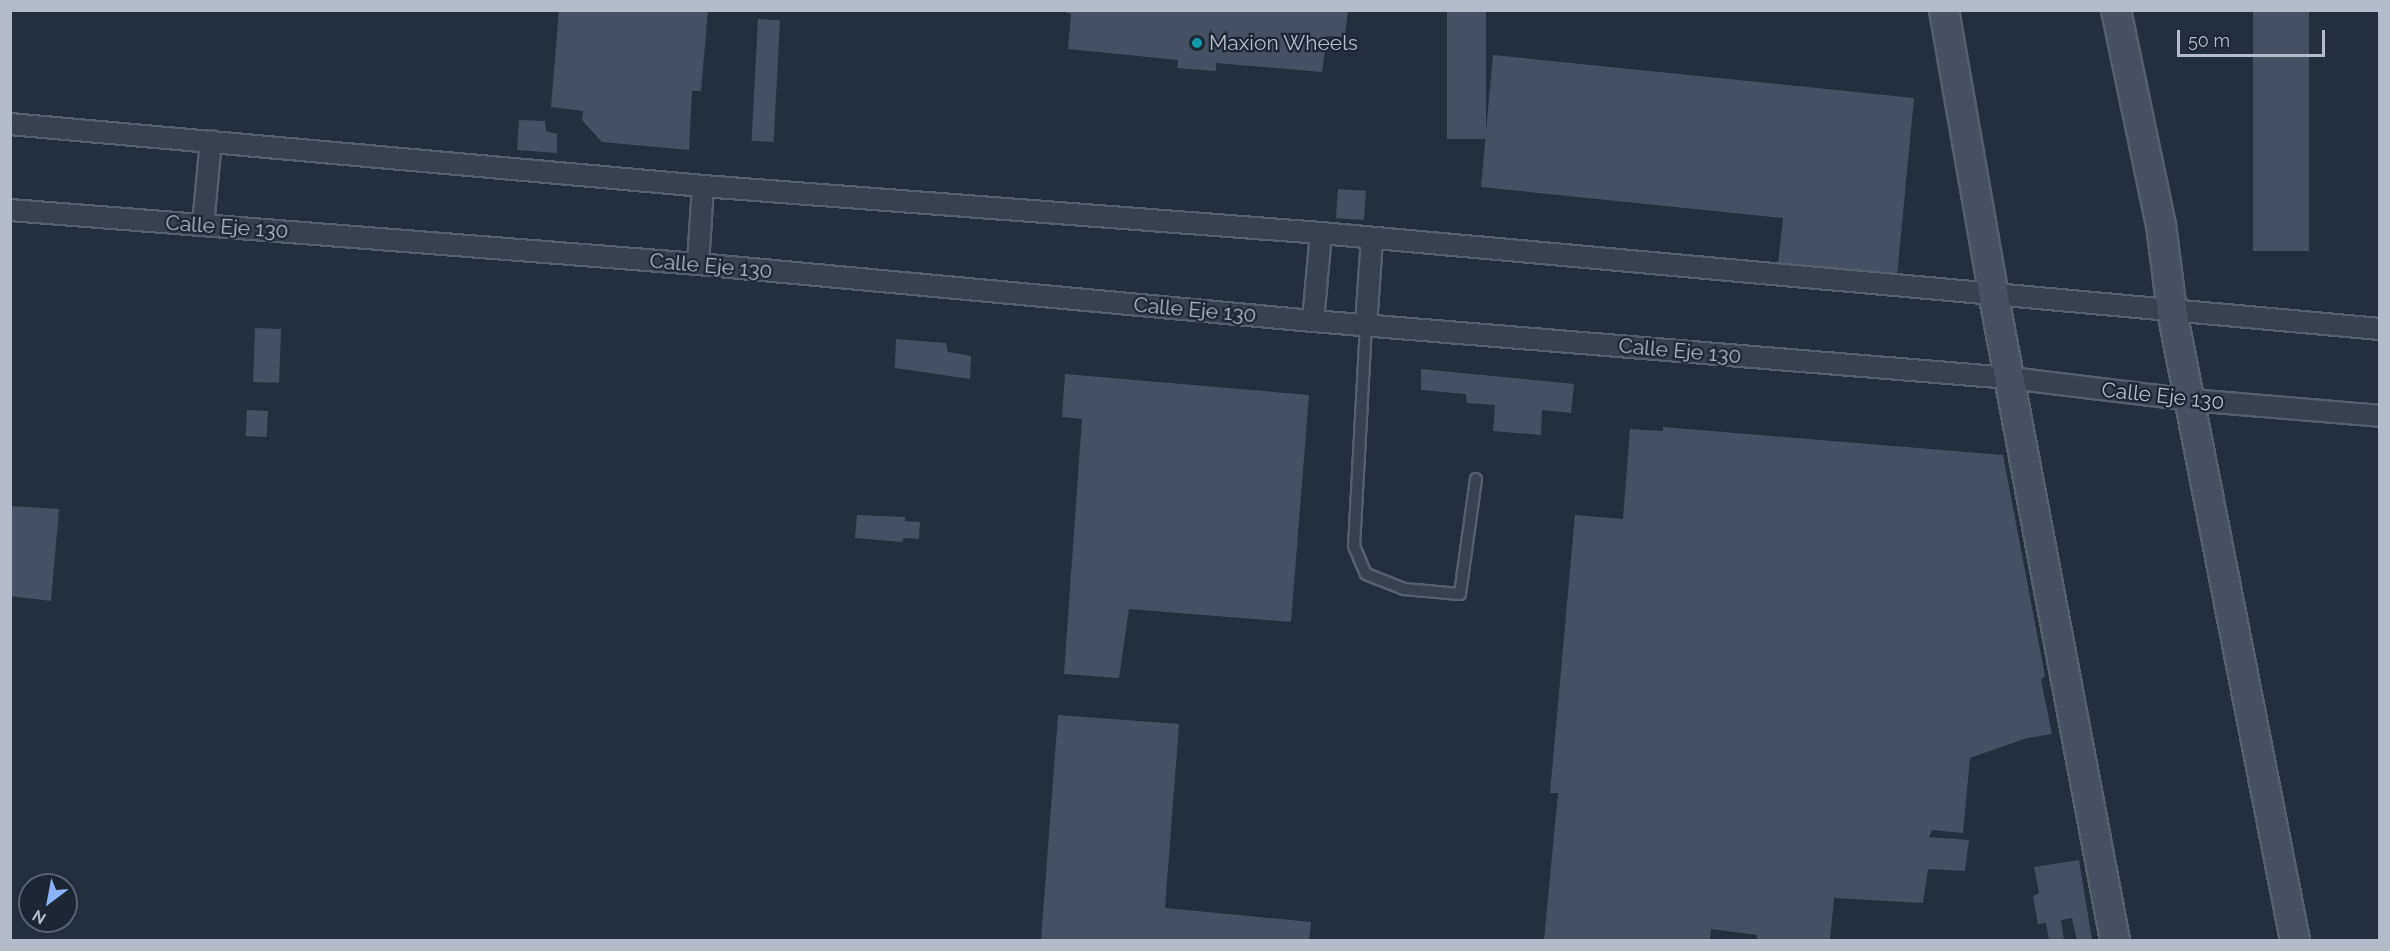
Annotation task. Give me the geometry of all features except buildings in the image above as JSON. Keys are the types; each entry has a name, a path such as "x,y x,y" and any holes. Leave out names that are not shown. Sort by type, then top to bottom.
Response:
{"street":[{"path":"1944,10 1993,292 2115,940"},
{"path":"2116,10 2160,225 2172,310 2295,940"},
{"path":"10,124 703,186 1321,233 1993,292 2379,329"},
{"path":"203,225 211,141"},
{"path":"698,264 703,186"},
{"name":"Calle Eje 130","path":"10,210 698,264 1313,321 2010,378 2191,400 2379,416"},
{"path":"1313,321 1321,233"},
{"path":"1366,325 1372,239"}],"lane":[{"path":"1366,325 1354,546 1366,574 1404,589 1460,594 1476,479"}],"place":[{"name":"Maxion Wheels","path":"1197,43"}]}
